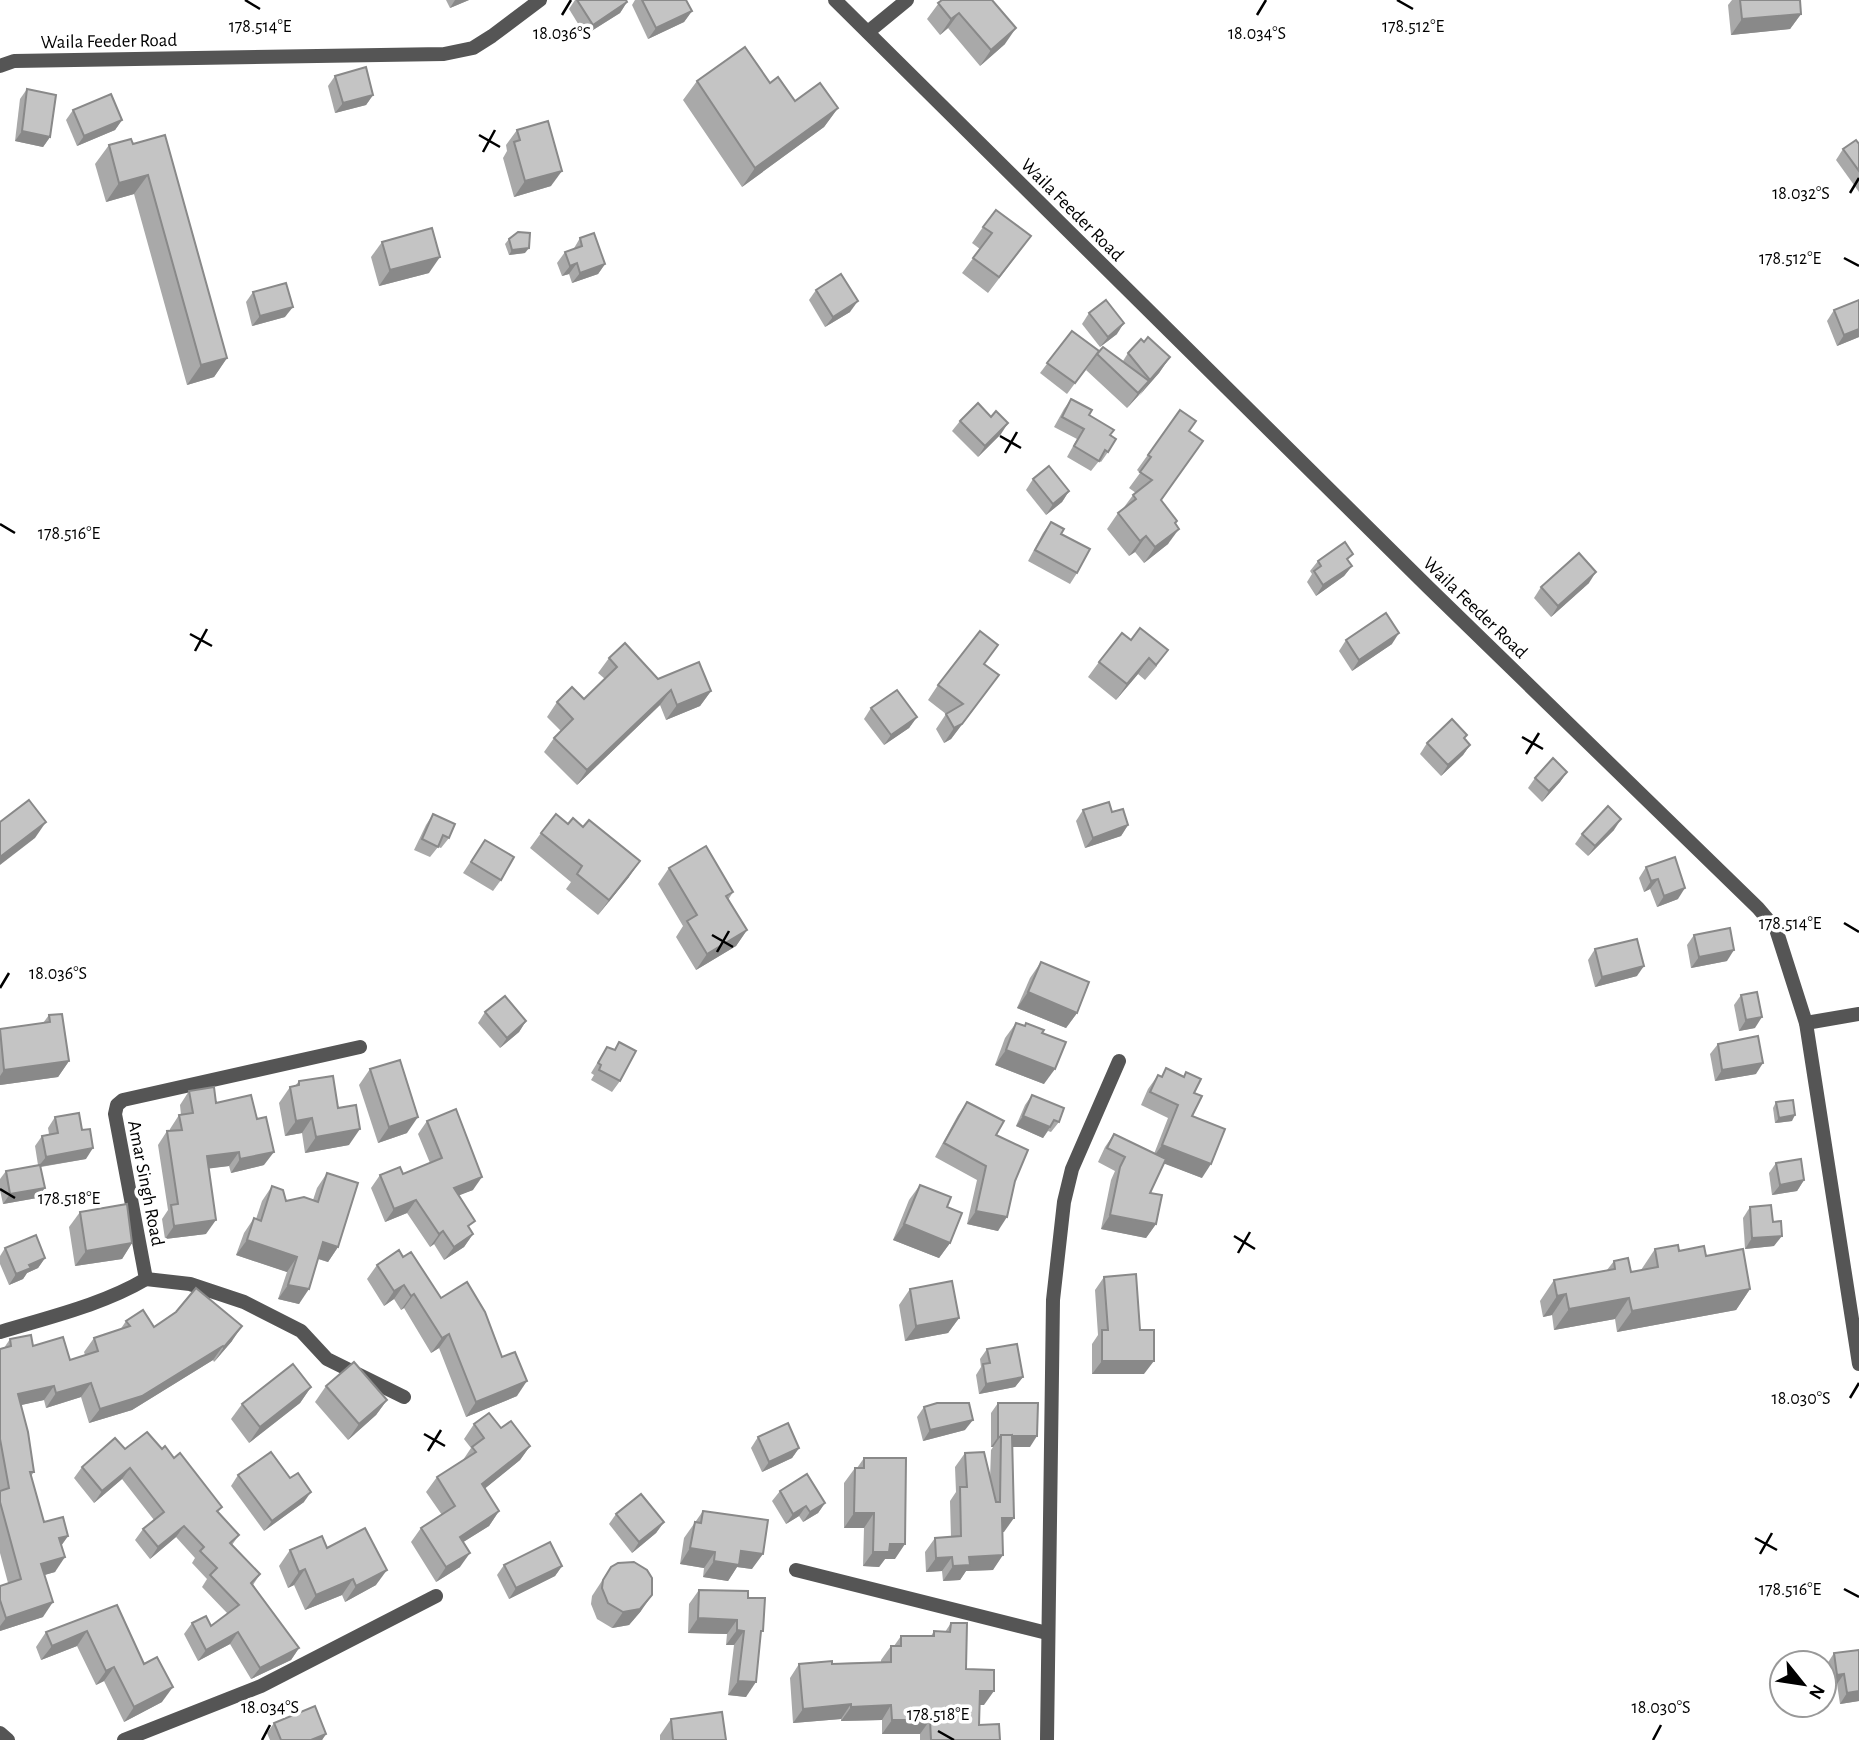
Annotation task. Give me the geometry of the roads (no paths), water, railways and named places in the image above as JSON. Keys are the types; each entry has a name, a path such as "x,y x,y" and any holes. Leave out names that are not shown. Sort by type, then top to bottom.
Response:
{"street":[{"name":"Waila Feeder Road","path":"0,66 13,61 444,54 473,48 540,0"},
{"name":"Waila Feeder Road","path":"835,0 1428,587 1758,908 1776,929 1806,1023 1859,1364"},
{"path":"868,32 907,0"},
{"path":"1806,1023 1859,1014"},
{"name":"Amar Singh Road","path":"146,1279 115,1114 117,1105 129,1097 360,1047"},
{"path":"1047,1740 1053,1300 1064,1202 1072,1169 1119,1060"},
{"path":"0,1332 126,1291 146,1279 190,1284 244,1302 301,1331 327,1359 404,1397"},
{"path":"796,1570 1047,1633"},
{"path":"124,1740 261,1686 436,1596"},
{"path":"0,1733 8,1740"}]}
